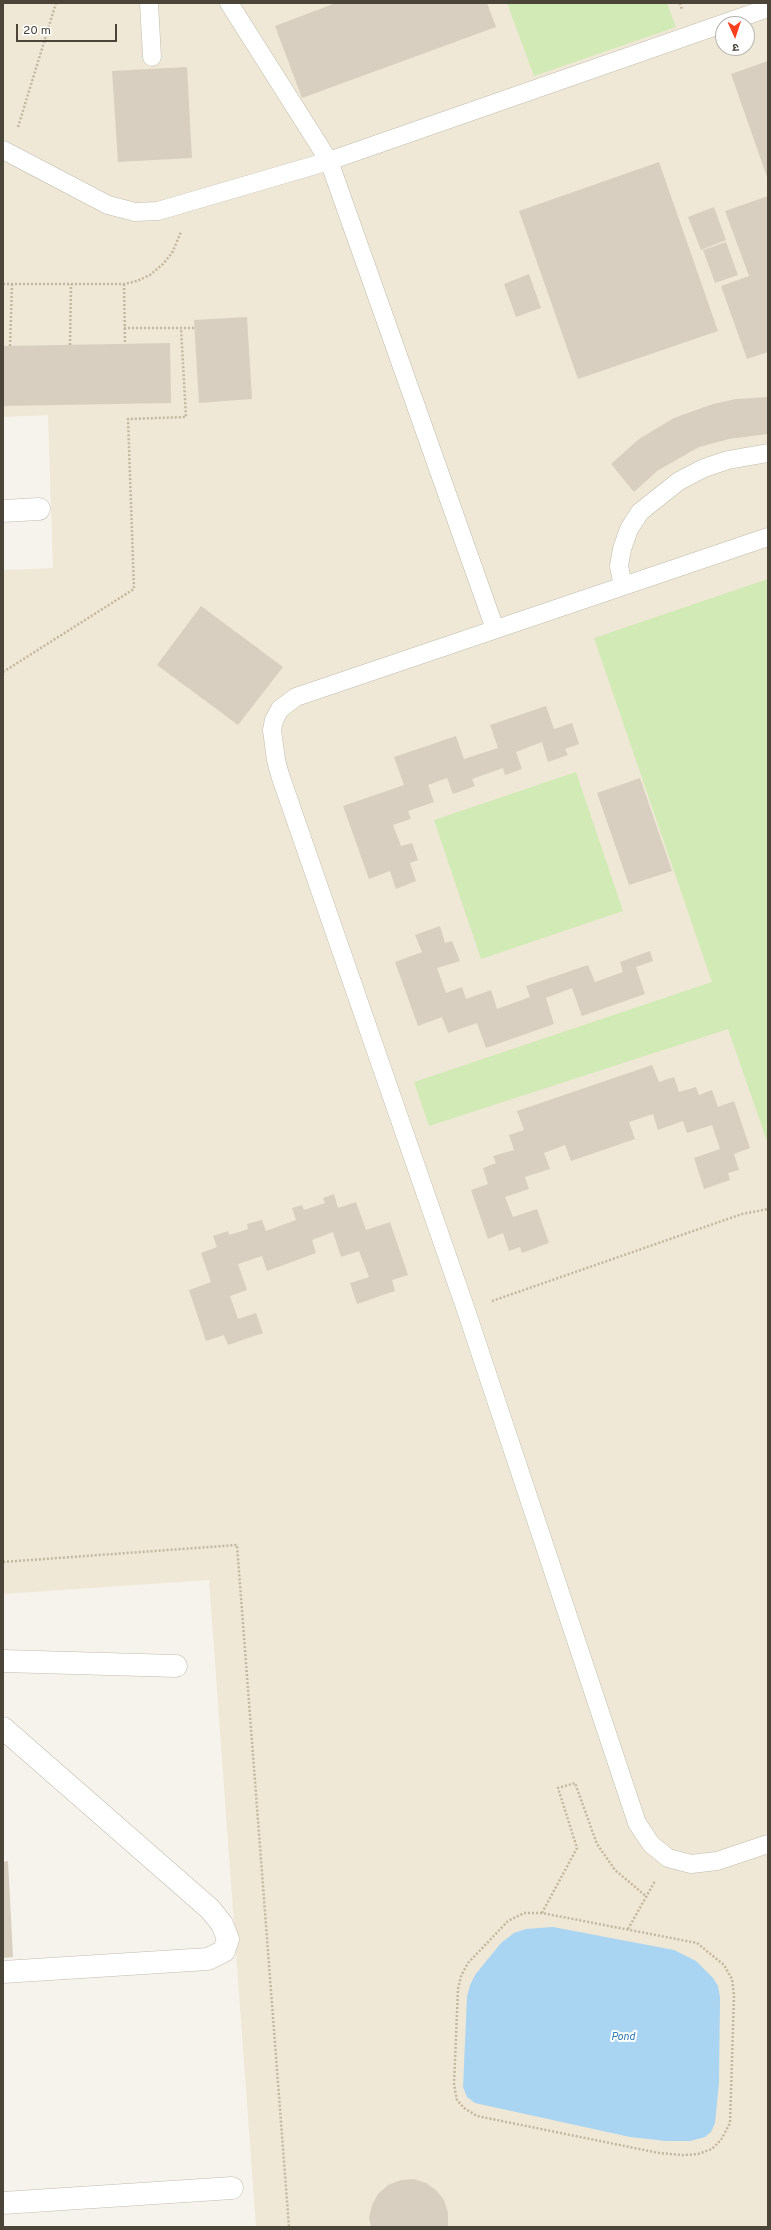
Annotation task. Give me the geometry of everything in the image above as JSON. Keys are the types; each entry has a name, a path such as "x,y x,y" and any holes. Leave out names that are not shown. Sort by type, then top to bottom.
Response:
{"street":[{"path":"3,511 40,509"},
{"path":"3,1661 176,1666"},
{"path":"3,1972 208,1959 224,1951 228,1939 222,1924 210,1909 7,1734"},
{"path":"3,2203 232,2188"}],"lane":[{"path":"149,3 152,57"},
{"path":"229,3 328,161 495,629"},
{"path":"6,152 108,205 135,212 158,211 328,161 768,8"},
{"path":"623,586 619,566 622,549 629,529 640,512 658,496 679,481 704,468 728,460 768,453"},
{"path":"768,537 296,697 280,710 274,720 272,730 276,760 280,775 466,1310 637,1823 651,1844 668,1858 691,1864 717,1861 768,1844"}],"path":[{"path":"6,152 56,3"},
{"path":"3,284 124,284 150,275 163,264 172,253 178,242 188,203"},
{"path":"10,346 12,284"},
{"path":"70,345 71,284"},
{"path":"124,284 125,344"},
{"path":"124,328 195,328"},
{"path":"3,672 134,589 128,419 186,417 181,328"},
{"path":"466,1310 742,1214 768,1209"},
{"path":"3,1562 237,1545 289,2227"},
{"path":"542,1913 577,1848 558,1788 575,1783 597,1844 615,1870 647,1897 628,1930"},
{"path":"524,1913 542,1913 697,1944 724,1965 732,1979 734,1995 730,2123 721,2140 712,2149 698,2154 682,2155 659,2152 477,2116 464,2108 458,2100 454,2085 458,1989 461,1976 468,1963 508,1921 524,1913"}],"shaded area":[{"path":"3,3 768,3 768,2227 256,2227 209,1580 3,1594 3,570 53,568 48,415 3,417"}],"green space":[{"path":"507,3 667,3 676,27 534,76"},
{"path":"768,579 768,1144 728,1029 429,1126 414,1082 712,982 594,638"},
{"path":"576,772 623,911 481,959 434,820"}],"water":[{"name":"Pond","path":"553,1927 674,1950 696,1961 713,1978 718,1986 720,1997 719,2083 715,2123 711,2132 705,2137 690,2141 666,2141 630,2137 475,2103 467,2097 463,2087 467,1997 470,1985 475,1975 501,1943 514,1933 526,1929"}],"building":[{"path":"336,3 487,3 496,27 302,98 275,26"},
{"path":"768,61 768,180 731,74"},
{"path":"187,67 192,158 118,162 112,71"},
{"path":"659,162 718,331 578,379 519,211"},
{"path":"768,196 768,352 747,359 721,286 749,276 725,211"},
{"path":"714,207 726,240 701,250 688,217"},
{"path":"726,242 738,275 715,283 703,250"},
{"path":"529,274 541,308 516,317 504,284"},
{"path":"247,317 252,399 199,403 194,320"},
{"path":"170,343 171,403 3,406 3,346"},
{"path":"768,397 768,434 729,439 699,447 657,471 634,492 611,464 639,439 674,418 713,404 736,399"},
{"path":"201,606 283,667 238,725 157,665"},
{"path":"546,706 554,729 572,723 579,744 565,749 568,755 548,762 542,742 516,752 522,769 505,775 503,768 472,779 475,786 453,794 447,778 428,785 434,802 408,811 411,819 393,825 401,846 412,843 418,860 410,863 416,881 396,889 390,871 369,879 343,806 404,785 394,757 456,736 464,759 498,748 490,725"},
{"path":"640,778 672,871 629,885 597,793"},
{"path":"440,926 445,943 452,941 460,961 437,968 446,993 462,987 466,999 491,990 497,1009 530,997 526,986 588,965 595,982 623,972 620,962 650,951 653,961 636,967 645,994 582,1016 572,988 546,998 554,1024 486,1048 477,1023 448,1033 442,1017 418,1026 395,962 422,952 415,935"},
{"path":"652,1065 659,1082 674,1077 679,1092 696,1087 699,1095 712,1090 718,1107 734,1101 750,1148 734,1154 739,1170 728,1173 730,1180 704,1189 694,1158 720,1149 712,1125 687,1133 683,1121 658,1130 653,1114 629,1122 635,1139 571,1161 565,1145 544,1153 550,1169 525,1177 529,1189 505,1197 513,1217 537,1209 549,1243 522,1253 520,1247 509,1251 503,1233 488,1239 471,1190 488,1184 483,1168 496,1163 493,1156 514,1150 509,1135 524,1130 517,1111"},
{"path":"334,1194 338,1208 356,1202 366,1230 390,1222 408,1275 392,1280 395,1291 357,1304 350,1283 369,1277 359,1251 341,1257 333,1232 312,1240 316,1253 267,1271 262,1256 238,1264 247,1290 230,1296 238,1319 256,1313 263,1333 228,1345 224,1335 206,1341 189,1290 211,1282 201,1253 217,1247 213,1236 228,1231 229,1235 248,1229 247,1224 262,1220 266,1231 296,1220 292,1208 302,1205 304,1210 325,1203 323,1198"},
{"path":"8,1861 13,1957 3,1958 3,1862"},
{"path":"414,2179 426,2183 436,2190 444,2200 448,2213 448,2227 371,2227 369,2218 372,2205 378,2194 388,2185 401,2180"}]}
